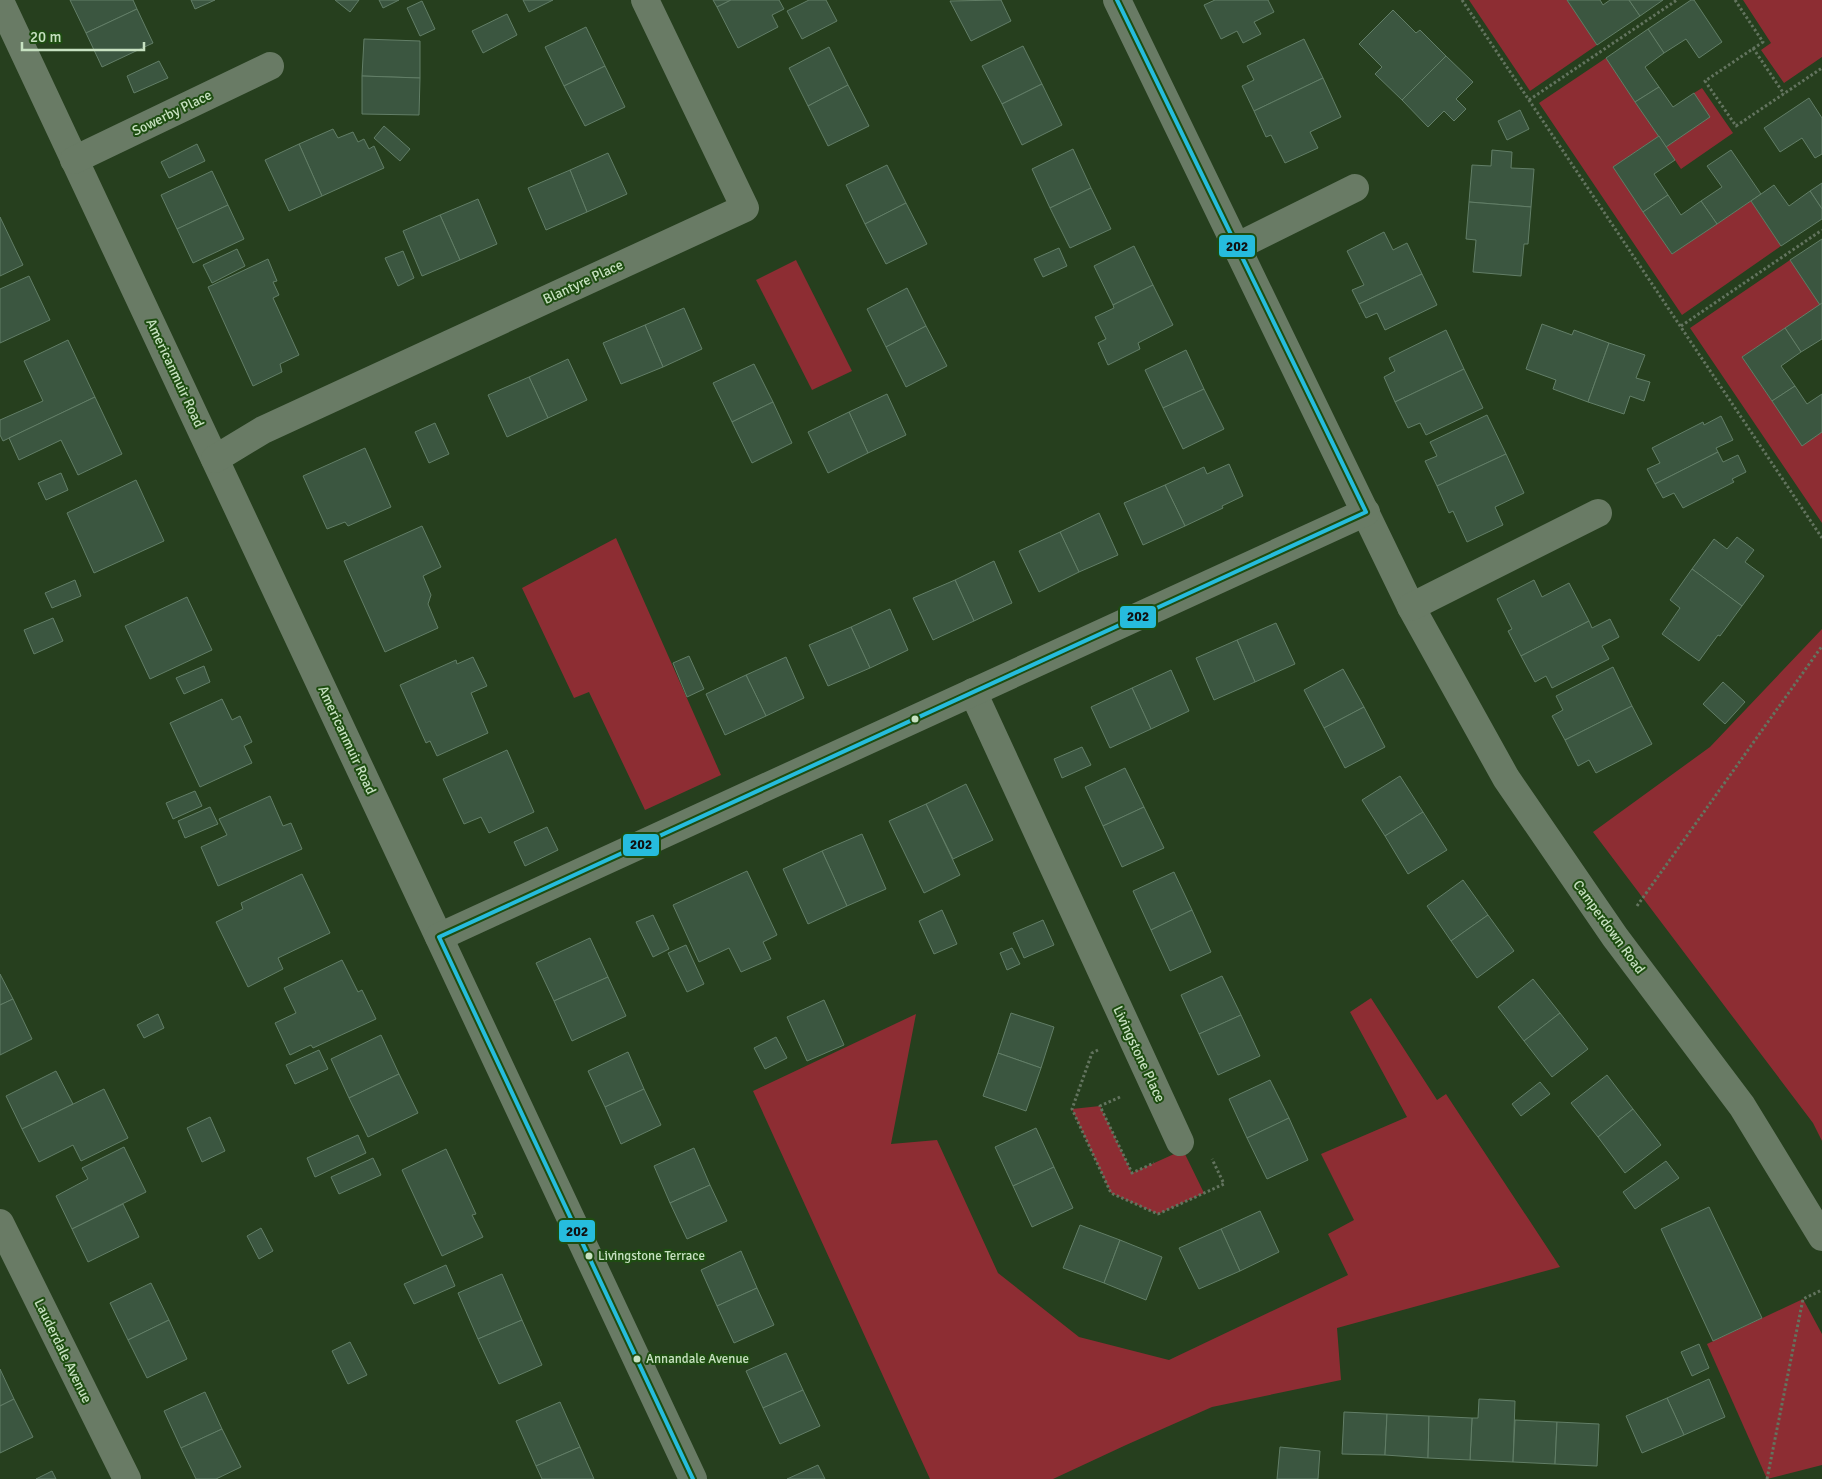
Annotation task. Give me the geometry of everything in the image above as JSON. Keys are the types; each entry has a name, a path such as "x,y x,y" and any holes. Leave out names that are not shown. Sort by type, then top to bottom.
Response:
{"street":[{"name":"Blantyre Place","path":"215,459 263,430 745,208 645,0"},
{"name":"Camperdown Road","path":"1117,0 1411,607 1506,778 1615,937 1742,1106 1822,1237"},
{"name":"Americanmuir Road","path":"0,1 693,1479"},
{"name":"Sowerby Place","path":"74,160 270,66"},
{"path":"1236,247 1355,188"},
{"path":"439,937 1366,512"},
{"path":"1411,607 1598,513"},
{"name":"Livingstone Place","path":"973,692 1180,1142"},
{"name":"Lauderdale Avenue","path":"0,1223 126,1479"}],"path":[{"path":"1462,0 1822,538"},
{"path":"1530,100 1677,0"},
{"path":"1735,0 1763,42 1705,81 1736,126 1822,68"},
{"path":"1753,48 1784,94"},
{"path":"1681,326 1822,230"},
{"path":"1615,937 1822,646"},
{"path":"1130,1035 1092,1053 1072,1109 1111,1193 1158,1214 1224,1184 1212,1158"},
{"path":"1152,1082 1100,1106 1132,1173 1157,1162"},
{"path":"1767,1479 1803,1298 1822,1290"}],"shaded area":[{"path":"1469,0 1567,0 1597,45 1530,91"},
{"path":"1743,0 1822,0 1822,57 1784,83 1761,50 1771,43"},
{"path":"1606,58 1659,136 1613,167 1672,254 1751,201 1781,246 1682,315 1539,103"},
{"path":"1702,88 1733,133 1681,169 1666,147 1709,117 1694,93"},
{"path":"796,260 852,371 812,390 756,280"},
{"path":"1790,260 1820,305 1742,357 1802,445 1822,432 1822,523 1690,328"},
{"path":"616,538 721,775 645,810 589,692 574,698 522,588"},
{"path":"1822,629 1822,1141 1813,1123 1593,832 1710,747"},
{"path":"1371,998 1437,1100 1446,1094 1560,1267 1337,1328 1341,1380 1212,1407 1053,1479 930,1479 753,1091 916,1014 891,1144 937,1140 998,1273 1079,1337 1169,1360 1348,1275 1328,1234 1354,1220 1321,1154 1407,1117 1350,1012"},
{"path":"1100,1106 1132,1173 1183,1150 1204,1193 1158,1214 1111,1193 1072,1109"},
{"path":"1803,1299 1822,1334 1822,1465 1767,1479 1707,1344"}],"building":[{"path":"70,0 133,0 137,9 86,33"},
{"path":"191,0 215,0 195,9"},
{"path":"335,0 359,0 350,12"},
{"path":"379,0 399,0 383,8"},
{"path":"523,0 553,0 529,12"},
{"path":"713,0 731,0 717,7"},
{"path":"731,0 779,0 784,9 772,15 778,27 738,48 717,7"},
{"path":"809,0 826,0 837,21 802,39 787,11"},
{"path":"1001,0 1011,21 971,41 950,1"},
{"path":"1215,0 1268,0 1274,12 1254,22 1261,34 1243,43 1237,31 1221,39 1204,5"},
{"path":"1567,0 1600,0 1603,5 1610,0 1629,0 1640,16 1597,45"},
{"path":"1629,0 1663,0 1640,16"},
{"path":"1691,0 1694,0 1722,42 1699,58 1686,39 1664,53 1648,29"},
{"path":"422,1 435,29 420,36 407,8"},
{"path":"137,9 153,43 102,67 86,33"},
{"path":"1393,10 1416,33 1420,30 1446,56 1402,100 1375,74 1382,67 1359,44"},
{"path":"507,14 517,35 483,53 472,31"},
{"path":"586,27 605,66 564,86 545,47"},
{"path":"1648,29 1664,53 1645,67 1659,87 1635,102 1606,58"},
{"path":"364,39 420,41 420,78 362,76"},
{"path":"1304,39 1323,78 1254,111 1242,86 1254,80 1247,66"},
{"path":"1023,46 1042,84 1002,104 982,66"},
{"path":"829,47 848,85 808,106 789,68"},
{"path":"1446,56 1473,82 1456,99 1466,109 1454,121 1444,111 1428,127 1402,100"},
{"path":"159,61 168,78 134,93 127,76"},
{"path":"605,66 625,107 585,126 564,86"},
{"path":"362,76 420,78 419,115 362,114"},
{"path":"1323,78 1341,117 1310,132 1318,148 1285,163 1271,135 1266,137 1254,111"},
{"path":"1042,84 1062,125 1022,145 1002,104"},
{"path":"848,85 869,126 828,146 808,106"},
{"path":"1659,87 1673,107 1694,93 1710,117 1666,147 1635,102"},
{"path":"1809,98 1822,118 1822,154 1815,158 1802,138 1780,152 1764,128"},
{"path":"1520,110 1529,129 1507,140 1498,121"},
{"path":"384,126 410,149 400,161 374,138"},
{"path":"333,129 338,138 353,132 358,142 364,139 369,149 374,146 384,168 322,196 299,144"},
{"path":"1659,136 1675,160 1654,174 1668,195 1643,212 1613,167"},
{"path":"197,144 205,161 169,178 161,162"},
{"path":"299,144 322,196 289,211 265,160"},
{"path":"1073,149 1091,188 1050,208 1032,169"},
{"path":"1492,150 1512,152 1511,168 1534,169 1531,207 1469,202 1472,165 1491,166"},
{"path":"1731,150 1761,194 1717,224 1701,201 1722,187 1707,166"},
{"path":"608,153 627,194 587,212 570,170"},
{"path":"887,165 906,203 865,224 846,185"},
{"path":"570,170 587,212 546,230 528,188"},
{"path":"212,171 228,205 177,229 161,195"},
{"path":"1822,183 1822,209 1810,191"},
{"path":"1774,185 1789,206 1810,191 1822,209 1822,219 1781,246 1751,201"},
{"path":"1091,188 1111,229 1070,248 1050,208"},
{"path":"1668,195 1681,215 1701,201 1717,224 1672,254 1643,212"},
{"path":"478,199 497,244 460,260 440,215"},
{"path":"1469,202 1531,207 1528,244 1524,244 1521,276 1473,272 1476,240 1466,239"},
{"path":"906,203 927,244 886,264 865,224"},
{"path":"228,205 244,239 193,263 177,229"},
{"path":"440,215 460,260 422,276 403,231"},
{"path":"0,217 23,265 0,276"},
{"path":"1384,232 1393,250 1407,243 1422,274 1359,304 1352,290 1364,285 1347,251"},
{"path":"1822,239 1822,303 1820,305 1790,260"},
{"path":"1134,246 1153,285 1113,305 1094,266"},
{"path":"1059,248 1067,266 1043,277 1034,259"},
{"path":"237,249 245,266 212,283 203,265"},
{"path":"403,251 414,278 398,286 385,258"},
{"path":"268,259 277,281 273,282 279,295 273,298 299,355 280,364 282,372 253,386 208,287"},
{"path":"1422,274 1437,305 1385,330 1377,313 1366,318 1359,304"},
{"path":"29,276 50,320 0,343 0,289"},
{"path":"1153,285 1173,325 1138,343 1140,349 1108,365 1098,343 1106,339 1095,317 1114,308 1113,305"},
{"path":"907,288 926,326 886,347 867,309"},
{"path":"1822,303 1822,339 1801,352 1785,328"},
{"path":"684,308 702,349 663,367 645,325"},
{"path":"1542,324 1572,335 1574,330 1609,343 1588,402 1553,389 1556,380 1526,369"},
{"path":"645,325 663,367 621,384 603,343"},
{"path":"926,326 947,366 906,387 886,347"},
{"path":"1785,328 1801,352 1781,366 1795,386 1772,401 1742,357"},
{"path":"1446,330 1464,369 1395,402 1384,377 1395,371 1389,358"},
{"path":"68,340 95,397 3,441 0,435 0,420 43,401 24,361"},
{"path":"1609,343 1645,355 1636,378 1650,382 1644,401 1630,396 1624,414 1588,402"},
{"path":"1186,350 1204,389 1163,408 1145,370"},
{"path":"568,359 587,400 548,418 529,377"},
{"path":"754,364 773,402 732,422 713,383"},
{"path":"1464,369 1483,408 1426,435 1420,423 1408,428 1395,402"},
{"path":"529,377 548,418 507,437 488,395"},
{"path":"1795,386 1807,404 1822,394 1822,432 1802,446 1772,401"},
{"path":"1204,389 1224,429 1183,449 1163,408"},
{"path":"887,394 906,435 868,453 849,412"},
{"path":"95,397 122,454 78,475 61,440 19,460 9,438"},
{"path":"773,402 792,443 752,463 732,422"},
{"path":"849,412 868,453 828,473 808,432"},
{"path":"1487,415 1506,454 1437,486 1425,461 1437,456 1430,442"},
{"path":"1721,416 1733,440 1716,448 1718,452 1655,484 1647,469 1660,463 1652,448 1703,422 1704,425"},
{"path":"435,423 449,454 429,463 415,432"},
{"path":"365,448 391,507 348,526 345,522 327,529 303,476"},
{"path":"1718,452 1723,462 1738,455 1746,472 1732,479 1734,482 1683,508 1674,493 1663,498 1655,484"},
{"path":"1506,454 1524,493 1495,507 1503,525 1467,542 1453,511 1449,513 1437,486"},
{"path":"1229,464 1243,496 1185,526 1165,485 1204,467 1207,474"},
{"path":"61,473 68,490 46,500 38,483"},
{"path":"136,480 164,541 94,573 67,513"},
{"path":"1165,485 1185,526 1143,545 1124,503"},
{"path":"1099,513 1118,555 1079,572 1060,532"},
{"path":"422,526 441,567 423,576 431,595 428,604 438,628 385,652 344,561"},
{"path":"1060,532 1079,572 1039,592 1019,551"},
{"path":"1737,537 1754,550 1745,562 1764,576 1742,606 1692,569 1714,539 1727,549"},
{"path":"994,561 1012,603 974,621 955,580"},
{"path":"1692,569 1742,606 1699,661 1662,634 1680,608 1670,600"},
{"path":"75,580 81,596 52,608 45,593"},
{"path":"955,580 974,621 933,640 913,598"},
{"path":"1534,580 1542,597 1569,583 1589,621 1521,656 1508,631 1512,629 1497,599"},
{"path":"187,597 212,650 150,679 125,626"},
{"path":"890,609 908,650 870,668 851,627"},
{"path":"53,618 63,641 34,654 24,630"},
{"path":"1610,619 1619,637 1602,646 1609,659 1552,688 1546,676 1535,682 1521,656 1589,621 1592,628"},
{"path":"1276,623 1295,664 1255,682 1237,640"},
{"path":"851,627 870,668 828,686 809,645"},
{"path":"1237,640 1255,682 1214,700 1196,658"},
{"path":"689,656 704,689 687,697 673,663"},
{"path":"473,657 487,686 471,693 488,733 437,756 430,741 426,743 400,685 456,660 457,664"},
{"path":"786,657 804,698 766,716 746,675"},
{"path":"204,666 210,682 184,694 176,678"},
{"path":"1613,667 1632,706 1565,740 1552,716 1563,710 1556,696"},
{"path":"1343,669 1364,707 1324,728 1304,690"},
{"path":"1171,670 1189,711 1151,729 1132,688"},
{"path":"746,675 766,716 725,735 706,694"},
{"path":"1723,682 1745,702 1725,724 1703,704"},
{"path":"1132,688 1151,729 1110,748 1091,707"},
{"path":"222,699 232,720 240,716 252,742 244,746 252,763 200,787 170,723"},
{"path":"1632,706 1652,744 1596,773 1589,760 1578,766 1565,740"},
{"path":"1364,707 1385,747 1345,768 1324,728"},
{"path":"1082,747 1091,765 1062,778 1054,759"},
{"path":"507,750 534,812 489,833 481,817 464,824 443,779"},
{"path":"1125,768 1144,807 1103,826 1085,787"},
{"path":"1400,776 1423,812 1385,836 1362,800"},
{"path":"966,784 993,840 953,859 926,804"},
{"path":"195,791 202,806 173,819 166,803"},
{"path":"270,796 283,826 291,823 302,849 218,886 201,847 227,835 219,819"},
{"path":"926,804 960,875 924,893 889,821"},
{"path":"210,807 218,824 185,838 178,821"},
{"path":"1144,807 1164,848 1122,867 1103,826"},
{"path":"1423,812 1447,850 1408,874 1385,836"},
{"path":"547,827 558,850 525,866 514,842"},
{"path":"862,834 886,889 847,906 822,851"},
{"path":"822,851 847,906 808,924 783,869"},
{"path":"747,871 777,935 763,942 771,959 741,972 729,948 699,962 673,905"},
{"path":"1174,872 1192,910 1151,930 1133,891"},
{"path":"302,874 330,933 278,958 283,969 248,987 216,922 243,909 241,903"},
{"path":"1463,880 1488,915 1451,941 1427,906"},
{"path":"942,910 957,944 934,954 919,921"},
{"path":"1192,910 1211,952 1170,971 1151,930"},
{"path":"653,915 669,949 653,957 636,922"},
{"path":"1488,915 1514,951 1477,978 1451,941"},
{"path":"1043,920 1054,945 1024,958 1013,933"},
{"path":"590,938 608,977 554,1001 536,963"},
{"path":"686,945 704,984 687,992 668,953"},
{"path":"1012,948 1020,964 1007,970 1000,953"},
{"path":"342,960 358,992 362,990 376,1019 313,1048 311,1045 290,1055 275,1023 296,1013 284,988"},
{"path":"0,974 13,999 0,1005"},
{"path":"1222,976 1241,1015 1199,1034 1181,995"},
{"path":"608,977 626,1016 572,1041 554,1001"},
{"path":"1533,979 1560,1013 1524,1041 1498,1007"},
{"path":"13,999 32,1039 0,1055 0,1005"},
{"path":"824,1000 844,1045 807,1061 787,1017"},
{"path":"1011,1013 1054,1027 1041,1068 998,1053"},
{"path":"1560,1013 1588,1049 1552,1077 1524,1041"},
{"path":"158,1014 164,1028 144,1038 137,1025"},
{"path":"1241,1015 1260,1056 1218,1075 1199,1034"},
{"path":"381,1035 399,1074 349,1098 331,1059"},
{"path":"776,1037 787,1058 765,1069 754,1048"},
{"path":"319,1050 328,1069 295,1084 286,1065"},
{"path":"628,1052 644,1089 605,1107 588,1071"},
{"path":"998,1053 1041,1068 1026,1111 983,1096"},
{"path":"56,1071 73,1104 22,1129 6,1096"},
{"path":"399,1074 418,1113 368,1137 349,1098"},
{"path":"1607,1075 1633,1109 1598,1137 1571,1103"},
{"path":"1270,1080 1289,1118 1247,1138 1229,1099"},
{"path":"1540,1082 1550,1094 1521,1116 1512,1104"},
{"path":"104,1089 128,1138 81,1161 73,1145 39,1162 22,1129"},
{"path":"644,1089 661,1125 621,1144 605,1107"},
{"path":"1633,1109 1661,1145 1625,1173 1598,1137"},
{"path":"210,1117 225,1151 202,1162 187,1128"},
{"path":"1289,1118 1308,1160 1267,1179 1247,1138"},
{"path":"1036,1128 1054,1167 1013,1186 995,1147"},
{"path":"358,1135 366,1153 315,1177 307,1158"},
{"path":"124,1147 146,1192 72,1229 56,1196 88,1179 82,1168"},
{"path":"694,1148 710,1185 670,1203 654,1166"},
{"path":"446,1149 476,1214 472,1215 483,1237 442,1256 402,1170"},
{"path":"373,1158 381,1175 339,1194 331,1177"},
{"path":"1666,1161 1679,1178 1635,1209 1623,1192"},
{"path":"1054,1167 1073,1208 1032,1227 1013,1186"},
{"path":"710,1185 727,1221 687,1239 670,1203"},
{"path":"123,1204 139,1237 88,1262 72,1229"},
{"path":"1709,1207 1762,1318 1713,1341 1661,1229"},
{"path":"1260,1211 1279,1252 1240,1271 1221,1229"},
{"path":"1080,1225 1120,1240 1104,1283 1063,1268"},
{"path":"261,1228 273,1251 259,1259 247,1236"},
{"path":"1221,1229 1240,1271 1199,1289 1179,1248"},
{"path":"1120,1240 1162,1257 1146,1300 1104,1283"},
{"path":"741,1251 757,1288 717,1306 701,1270"},
{"path":"446,1265 455,1286 414,1304 404,1284"},
{"path":"502,1274 522,1320 478,1339 458,1293"},
{"path":"151,1283 169,1320 128,1340 110,1303"},
{"path":"757,1288 774,1325 734,1343 717,1306"},
{"path":"169,1320 187,1359 147,1378 128,1340"},
{"path":"522,1320 542,1365 499,1384 478,1339"},
{"path":"350,1342 367,1375 348,1384 332,1351"},
{"path":"1699,1344 1709,1368 1692,1376 1681,1352"},
{"path":"786,1353 803,1390 763,1408 746,1371"},
{"path":"0,1369 14,1399 0,1406"},
{"path":"1709,1379 1725,1417 1684,1435 1667,1398"},
{"path":"803,1390 820,1426 780,1444 763,1408"},
{"path":"205,1392 222,1429 181,1448 164,1411"},
{"path":"1667,1398 1684,1435 1642,1453 1626,1416"},
{"path":"14,1399 33,1437 0,1453 0,1406"},
{"path":"1479,1399 1515,1401 1513,1462 1470,1460 1472,1418 1478,1418"},
{"path":"560,1402 580,1447 536,1466 516,1421"},
{"path":"1344,1412 1387,1414 1385,1455 1342,1454"},
{"path":"1387,1414 1429,1416 1428,1458 1385,1455"},
{"path":"1429,1416 1472,1418 1470,1460 1428,1458"},
{"path":"1515,1420 1557,1422 1555,1464 1513,1462"},
{"path":"1557,1422 1599,1424 1597,1466 1555,1464"},
{"path":"222,1429 241,1467 216,1479 196,1479 181,1448"},
{"path":"580,1447 594,1479 542,1479 536,1466"},
{"path":"1280,1447 1320,1451 1318,1479 1277,1479"},
{"path":"818,1465 825,1479 787,1479"},
{"path":"52,1471 56,1479 36,1479"}],"transit line":[{"name":"202","path":"693,1479 439,937 1366,512 1117,0"}],"place":[{"name":"Livingstone Terrace","path":"589,1256"},
{"name":"Annandale Avenue","path":"637,1359"}]}
